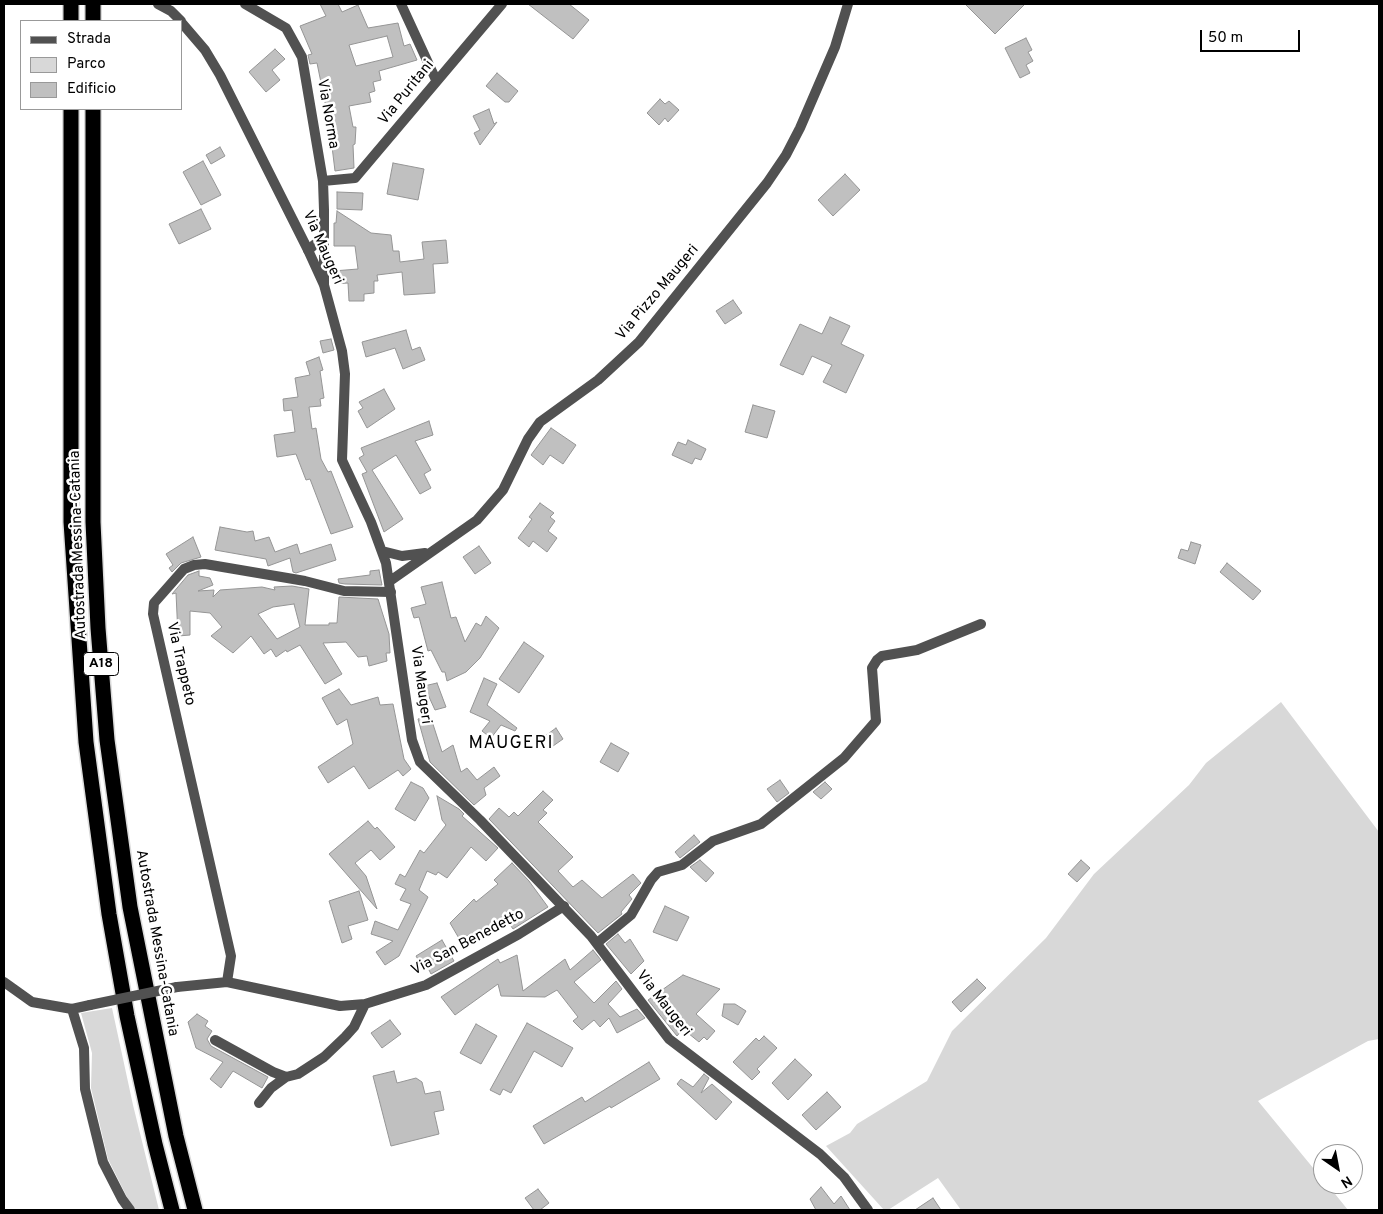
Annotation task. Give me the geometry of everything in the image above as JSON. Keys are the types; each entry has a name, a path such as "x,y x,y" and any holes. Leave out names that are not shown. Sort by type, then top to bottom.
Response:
{"highway":[{"path":"71,4 71,20"},
{"path":"93,4 93,20"},
{"name":"Autostrada Messina-Catania","path":"71,110 71,522 85,732 102,867 127,1016 155,1144 172,1210"},
{"name":"Autostrada Messina-Catania","path":"92,110 93,522 98,628 107,740 130,908 176,1136 195,1210"}],"street":[{"name":"Via Maugeri","path":"158,4 171,11 179,20"},
{"name":"Via Norma","path":"245,4 286,28 302,57 323,181 324,285"},
{"path":"401,4 436,80"},
{"name":"Via Puritani","path":"323,181 355,178 502,4"},
{"name":"Via Pizzo Maugeri","path":"390,581 428,552 477,520 492,505 503,490 521,453 540,422 598,380 639,342 767,183 786,155 800,128 835,47 848,4"},
{"name":"Via Maugeri","path":"182,23 205,50 220,75 324,285 342,351 345,374 342,460 382,551 390,581 412,740 420,762 564,906 597,943 669,1039 820,1154 844,1177 868,1210"},
{"path":"308,250 324,237"},
{"path":"382,551 402,556 428,552"},
{"name":"Via Trappeto","path":"227,982 231,956 153,614 154,603 184,570 194,565 205,564 344,591 391,592"},
{"path":"597,943 631,915 651,880 658,872 682,865 713,841 761,824 844,758 876,721 872,668 877,660 882,656 917,650 981,624"},
{"name":"Via San Benedetto","path":"72,1009 177,987 227,982 340,1006 366,1004 426,985 519,934 564,906"},
{"path":"4,982 32,1002 72,1009 84,1048 85,1089 103,1162 122,1199 130,1210"},
{"path":"259,1103 271,1088 286,1077 298,1074 324,1056 354,1027 366,1004"},
{"path":"215,1040 286,1077"}],"green space":[{"path":"1281,702 1379,832 1379,1039 1368,1041 1258,1101 1313,1168 1313,1194 1335,1194 1348,1210 961,1210 938,1178 888,1210 884,1210 826,1146 850,1133 857,1124 927,1081 952,1031 1046,938 1094,874 1189,785 1206,763"},
{"path":"112,1008 133,1105 159,1210 135,1210 127,1197 108,1159 91,1088 92,1053 81,1013"}],"building":[{"path":"320,4 338,4 342,12 358,5 368,28 398,23 404,46 410,44 417,60 379,71 381,80 373,82 375,91 369,93 371,102 349,106 353,127 356,127 355,144 353,145 354,168 335,171 329,122 317,63 310,64 308,55 312,54 300,26 326,16","holes":["387,36 393,57 356,66 349,45"]},
{"path":"528,4 569,4 589,20 573,39"},
{"path":"965,4 1025,4 995,34"},
{"path":"1026,38 1032,50 1028,52 1033,61 1026,65 1030,73 1020,78 1005,48"},
{"path":"275,49 285,59 272,70 280,80 266,92 249,72"},
{"path":"497,73 518,91 509,102 505,102 486,86"},
{"path":"660,99 665,104 669,101 679,110 668,122 665,118 659,125 647,113"},
{"path":"489,109 494,124 497,122 480,145 474,133 480,130 473,116"},
{"path":"220,147 225,156 211,164 206,155"},
{"path":"203,161 221,195 201,205 183,172"},
{"path":"393,163 424,169 418,200 387,194"},
{"path":"845,174 860,190 833,216 818,200"},
{"path":"337,192 363,193 362,210 337,209"},
{"path":"201,209 211,229 179,244 169,224"},
{"path":"337,211 371,233 391,235 393,251 399,251 400,262 424,259 422,242 446,240 448,263 433,264 435,293 404,295 402,272 377,275 378,281 374,281 374,293 364,294 364,301 349,301 348,283 333,284 333,271 358,269 355,246 334,246 334,223 336,223"},
{"path":"733,300 742,313 725,324 716,311"},
{"path":"830,317 850,326 841,344 864,355 846,393 823,382 832,365 812,356 803,375 780,365 800,324 822,334"},
{"path":"406,330 412,350 420,347 425,360 403,369 395,348 366,357 362,342"},
{"path":"331,339 334,350 323,353 320,341"},
{"path":"319,357 323,370 320,371 324,398 320,399 321,406 309,407 312,429 316,428 321,459 328,472 331,471 353,527 331,534 310,479 306,480 296,454 277,457 274,435 295,432 292,410 284,411 283,399 298,397 295,378 310,375 306,362"},
{"path":"384,389 395,409 367,428 358,411 363,408 359,402"},
{"path":"753,405 775,411 767,438 745,432"},
{"path":"429,421 433,435 415,441 431,470 424,474 431,488 420,494 396,455 372,470 403,519 384,532 362,474 367,472 359,458 364,455 361,448"},
{"path":"551,428 576,445 563,464 550,455 543,465 531,455"},
{"path":"688,440 706,449 701,460 695,458 692,464 672,455 678,442 686,445"},
{"path":"540,503 554,513 550,517 555,521 548,531 557,538 547,552 533,541 529,547 518,538 532,519 529,517"},
{"path":"220,527 247,532 253,531 255,541 269,537 275,552 297,544 300,554 331,544 336,560 296,573 293,572 290,558 268,566 266,559 215,550"},
{"path":"193,537 201,557 181,563 172,572 169,568 173,565 166,554"},
{"path":"1191,542 1201,545 1195,564 1178,558 1181,549 1188,551"},
{"path":"479,546 491,563 475,574 463,557"},
{"path":"1227,563 1261,591 1253,600 1220,572"},
{"path":"379,570 382,585 339,583 338,579 370,575 370,571"},
{"path":"199,571 199,576 210,578 213,585 198,591 214,590 213,597 220,590 262,587 275,590 274,587 292,586 309,589 305,625 337,623 339,597 378,599 389,634 390,653 386,653 387,661 369,666 367,656 358,657 346,642 323,643 342,674 325,684 300,645 287,652 286,650 276,657 271,649 264,654 251,636 233,653 211,636 222,627 210,613 190,611 190,635 178,636 176,593 172,594 188,575","holes":["294,604 300,627 277,639 258,614 273,607"]},
{"path":"442,582 451,618 456,617 465,642 476,623 481,626 486,616 499,628 480,658 466,672 447,681 445,672 442,672 431,650 428,651 419,617 414,618 411,608 426,604 421,587"},
{"path":"524,642 544,656 519,693 499,679"},
{"path":"484,678 497,684 487,705 517,728 515,731 501,725 491,738 482,731 490,721 470,712"},
{"path":"437,683 446,707 435,710 424,686"},
{"path":"339,689 351,705 378,697 380,705 393,704 404,759 411,769 403,776 398,770 369,789 354,766 328,783 318,767 353,744 347,719 337,725 322,698"},
{"path":"430,715 442,752 453,745 461,772 467,768 477,780 494,767 500,776 484,788 486,795 474,805 430,762 418,719"},
{"path":"556,728 563,739 553,746 545,736"},
{"path":"611,743 629,753 618,772 600,762"},
{"path":"780,780 789,793 777,802 767,789"},
{"path":"411,782 423,788 429,798 415,821 395,809"},
{"path":"825,782 832,789 821,799 813,792"},
{"path":"543,791 553,800 543,810 547,813 538,822 573,857 558,871 573,887 582,880 602,898 633,874 641,883 629,895 632,899 621,912 622,914 598,933 489,819 499,808 509,817 514,812 518,816"},
{"path":"437,796 459,809 464,814 462,816 498,848 486,861 471,847 447,878 438,872 436,875 427,871 419,890 428,897 399,956 385,965 376,952 393,941 371,934 375,921 398,930 411,904 400,900 406,889 395,884 400,874 405,877 420,850 424,853 446,825 442,820"},
{"path":"368,821 375,829 377,827 395,847 380,860 371,850 355,863 366,876 377,909 329,854"},
{"path":"694,835 700,842 680,858 675,852"},
{"path":"700,860 714,873 706,882 690,867"},
{"path":"1081,860 1090,868 1077,882 1068,874"},
{"path":"512,863 529,881 548,907 513,929 504,916 481,930 483,934 473,939 470,934 460,940 450,923 474,899 476,902 498,884 494,880"},
{"path":"359,891 368,920 348,926 352,939 342,943 329,901"},
{"path":"665,906 689,917 677,941 653,932"},
{"path":"618,934 625,943 630,939 644,961 631,974 606,944"},
{"path":"442,940 454,961 431,974 428,968 424,970 416,956"},
{"path":"593,950 601,960 574,982 594,1003 616,981 622,989 608,1004 620,1017 637,1009 645,1018 617,1033 609,1018 600,1027 594,1020 582,1030 573,1021 578,1017 557,990 545,997 501,996 498,984 455,1015 441,997 498,959 500,963 517,955 523,991 565,959 570,970"},
{"path":"683,975 720,989 696,1014 715,1031 707,1040 704,1037 699,1042 683,1029 677,1036 648,1000"},
{"path":"977,979 986,988 961,1012 952,1002"},
{"path":"724,1004 735,1004 746,1011 738,1025 722,1016"},
{"path":"197,1014 208,1021 205,1026 212,1031 207,1039 211,1046 268,1077 262,1088 233,1071 221,1088 210,1079 223,1062 196,1048 188,1022"},
{"path":"390,1020 401,1034 382,1048 371,1033"},
{"path":"527,1023 573,1048 562,1067 534,1051 511,1093 503,1089 500,1095 490,1090"},
{"path":"476,1024 497,1036 481,1064 460,1053"},
{"path":"764,1036 777,1048 757,1069 760,1072 752,1080 733,1062 756,1038 759,1041"},
{"path":"795,1059 812,1075 788,1100 772,1083"},
{"path":"649,1062 660,1079 544,1144 533,1126 582,1097 585,1102"},
{"path":"394,1071 397,1083 416,1078 422,1082 425,1094 440,1091 444,1110 434,1112 439,1134 391,1146 373,1076"},
{"path":"704,1074 709,1078 701,1093 712,1084 732,1102 716,1120 677,1084 681,1079 693,1087"},
{"path":"827,1092 841,1107 816,1130 802,1115"},
{"path":"821,1187 834,1204 841,1196 850,1210 816,1210 810,1199"},
{"path":"538,1189 549,1203 540,1210 534,1210 525,1198"},
{"path":"933,1198 941,1210 915,1210"}],"district":[{"name":"MAUGERI","path":"511,744"}]}
